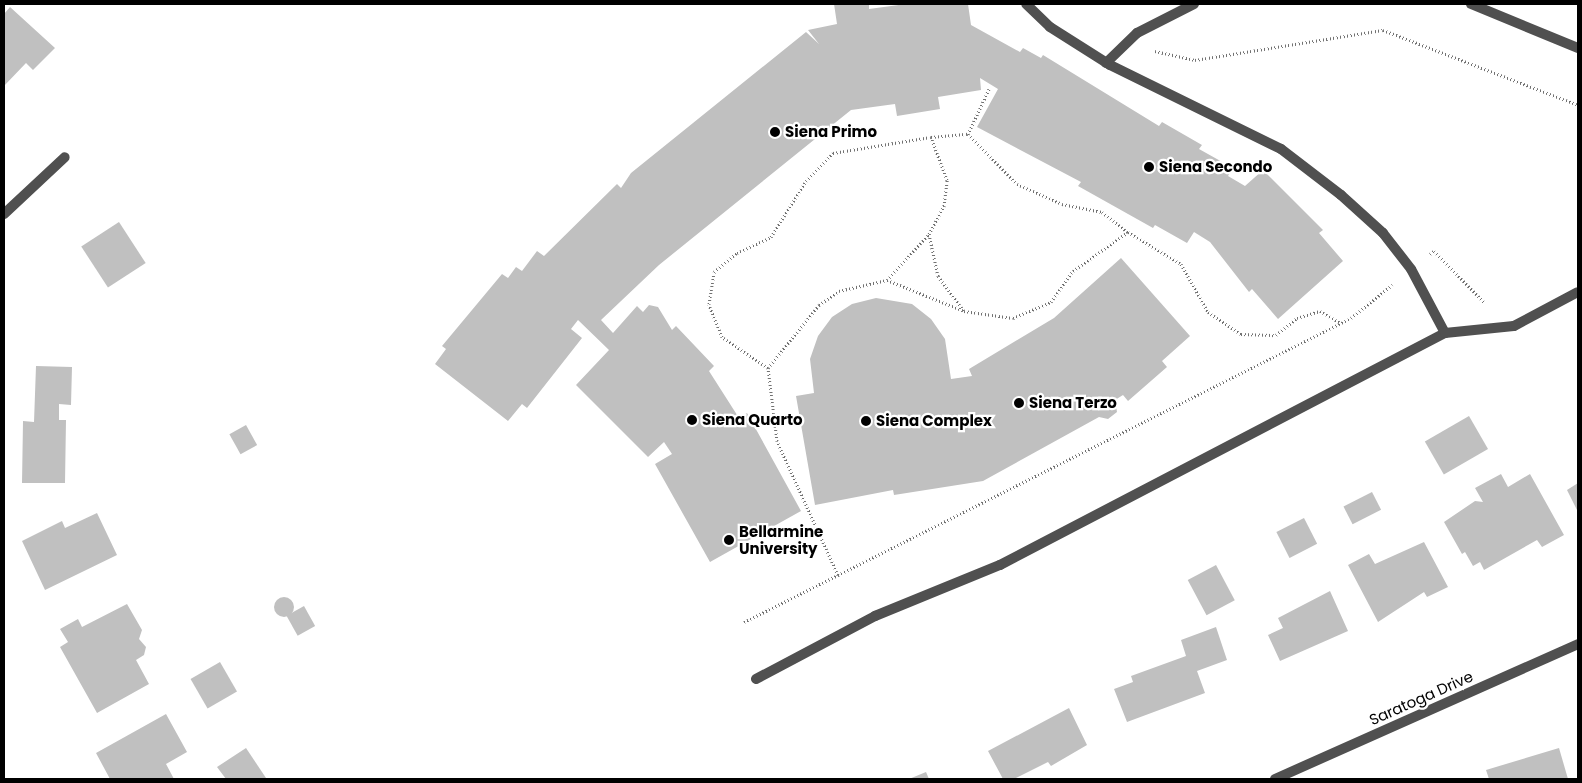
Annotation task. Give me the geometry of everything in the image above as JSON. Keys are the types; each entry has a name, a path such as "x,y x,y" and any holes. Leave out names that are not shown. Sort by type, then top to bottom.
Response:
{"street":[{"path":"1026,4 1050,27 1106,63 1280,149 1383,233 1411,269 1445,332"},
{"path":"1106,63 1137,33 1168,14 1194,4"},
{"path":"1471,4 1578,48"},
{"path":"4,214 65,157"},
{"path":"756,679 875,616 1000,565 1445,332 1514,326 1578,292"},
{"name":"Saratoga Drive","path":"1275,779 1578,644"}],"path":[{"path":"1168,14 1154,51 1195,60 1383,30 1578,105"},
{"path":"968,134 989,89"},
{"path":"968,134 1017,184 1062,204 1102,212 1128,232 1181,264 1208,312 1241,334 1276,336 1297,318 1320,311 1341,323"},
{"path":"768,368 722,337 709,304 714,272 737,253 771,237 806,181 833,153 930,137 968,134"},
{"path":"887,280 929,234 944,206 947,180 930,137"},
{"path":"838,575 776,442 768,368 819,304 840,290 887,280 964,312 1013,318 1051,302 1073,271 1128,232"},
{"path":"929,234 938,276 964,312"},
{"path":"744,622 1341,323 1434,251 1480,302 1489,304"}],"building":[{"path":"834,4 869,4 869,9 906,4 968,4 971,25 1020,52 1023,48 1041,58 1043,55 1159,126 1162,122 1202,145 1199,149 1233,168 1228,176 1245,186 1263,170 1323,230 1319,233 1343,261 1278,319 1252,289 1249,292 1210,242 1194,232 1187,243 1155,225 1153,228 1078,186 1081,182 977,127 998,89 980,78 981,90 938,97 940,109 897,116 895,104 851,110 659,265 601,320 613,333 637,306 643,312 649,305 658,307 672,330 676,326 714,366 709,371 739,418 747,413 801,511 710,562 655,464 672,454 664,442 648,457 576,385 609,350 578,320 571,329 582,338 527,408 522,404 508,421 435,364 446,349 442,346 502,274 508,278 516,267 522,271 537,251 544,256 617,184 621,188 631,173 806,32 819,44 808,30 837,24"},
{"path":"10,7 55,48 33,70 26,63 4,86 4,14"},
{"path":"119,222 146,263 108,288 81,247"},
{"path":"1121,258 1190,336 1162,361 1167,367 1128,401 1123,395 1115,400 1117,412 1108,419 1099,417 983,481 894,495 893,490 815,505 796,396 814,393 810,359 818,336 832,317 852,304 876,298 912,304 931,319 945,339 951,379 972,376 969,369 1054,318"},
{"path":"36,366 72,367 71,405 59,404 59,420 66,420 65,483 22,483 23,421 34,422"},
{"path":"1469,416 1488,449 1444,474 1425,442"},
{"path":"246,425 257,445 241,454 229,434"},
{"path":"1501,474 1508,487 1530,474 1564,535 1542,547 1537,540 1484,570 1480,562 1473,566 1465,552 1462,554 1444,522 1475,501 1483,502 1475,488"},
{"path":"1578,483 1578,512 1567,490"},
{"path":"1372,492 1381,510 1353,524 1343,507"},
{"path":"97,513 117,555 45,590 22,541 62,521 65,528"},
{"path":"1304,518 1317,544 1290,558 1276,532"},
{"path":"1424,542 1448,587 1427,597 1424,592 1378,622 1348,565 1369,554 1375,564"},
{"path":"1216,565 1235,600 1207,615 1188,580"},
{"path":"1330,591 1348,631 1280,661 1268,635 1283,628 1278,618"},
{"path":"280,597 288,597 294,603 294,611 288,617 280,617 274,611 274,603"},
{"path":"127,604 142,630 139,639 146,647 144,655 136,660 149,684 97,713 60,647 68,642 60,629 78,619 82,627"},
{"path":"304,606 315,626 298,636 287,616"},
{"path":"1216,627 1227,660 1197,671 1205,693 1127,722 1114,689 1133,682 1131,676 1186,656 1181,640"},
{"path":"220,662 237,691 208,708 191,679"},
{"path":"1069,708 1087,745 1051,766 1048,762 1014,779 1003,779 988,751"},
{"path":"166,714 187,752 166,764 174,779 110,779 96,753"},
{"path":"246,748 266,778 226,779 217,767"},
{"path":"1559,748 1568,779 1489,779 1486,770"},
{"path":"926,772 929,779 909,779"}],"place":[{"name":"Siena Primo","path":"775,132"},
{"name":"Siena Secondo","path":"1149,167"},
{"name":"Siena Terzo","path":"1019,403"},
{"name":"Siena Quarto","path":"692,420"},
{"name":"Siena Complex","path":"866,421"},
{"name":"Bellarmine University","path":"729,540"}]}
